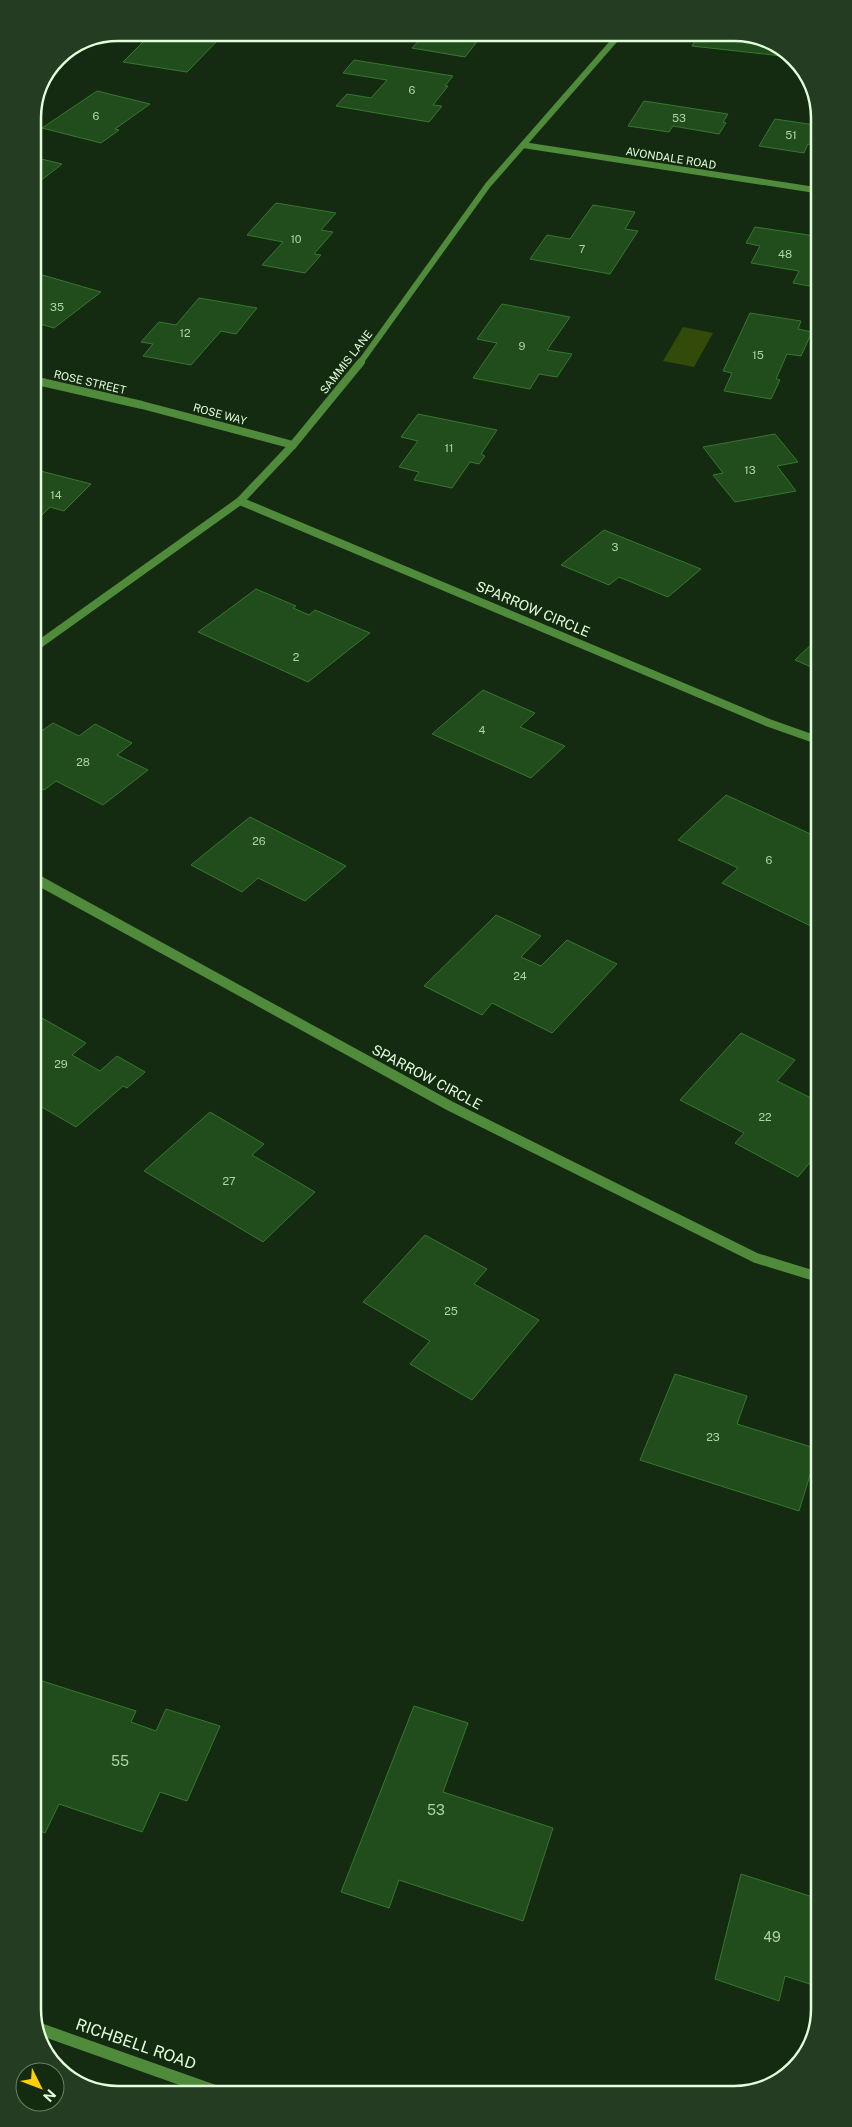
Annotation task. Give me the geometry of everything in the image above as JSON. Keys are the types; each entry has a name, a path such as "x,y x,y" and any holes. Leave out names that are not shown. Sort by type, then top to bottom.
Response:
{"street":[{"name":"SAMMIS LANE","path":"41,643 240,501 293,445 356,369 488,185 614,41"},
{"name":"AVONDALE ROAD","path":"523,145 811,189"},
{"name":"ROSE STREET","path":"41,382 142,405"},
{"name":"ROSE WAY","path":"142,405 293,445"},
{"name":"SPARROW CIRCLE","path":"240,501 769,723 811,738"},
{"name":"SPARROW CIRCLE","path":"41,882 450,1106 756,1258 811,1275"},
{"name":"RICHBELL ROAD","path":"44,2031 200,2086"}],"shaded area":[{"path":"683,327 713,333 694,367 663,361"}],"building":[{"path":"144,41 217,41 187,72 123,62"},
{"path":"418,41 477,41 465,57 412,48"},
{"path":"695,41 739,41 763,47 778,56 692,46"},
{"path":"354,60 453,76 445,86 448,86 433,105 442,106 429,122 336,106 347,94 371,98 387,80 343,73"},
{"path":"97,91 150,104 115,129 119,130 101,143 42,128"},
{"path":"644,101 728,114 723,122 726,123 719,134 673,126 669,132 628,126"},
{"path":"775,119 811,124 811,145 808,144 804,153 759,146"},
{"path":"41,159 62,164 41,180"},
{"path":"276,203 336,213 321,230 333,232 314,254 321,255 305,273 262,265 283,242 247,235"},
{"path":"593,205 635,212 625,229 638,231 610,274 530,259 547,235 570,239"},
{"path":"755,227 811,235 811,286 793,283 799,271 751,263 760,246 746,243"},
{"path":"41,275 101,292 54,328 41,324"},
{"path":"199,298 257,308 236,334 221,331 191,365 143,356 153,344 141,342 159,322 176,325"},
{"path":"502,304 570,317 547,350 572,354 557,377 539,374 530,389 473,378 497,343 477,339"},
{"path":"750,313 801,321 798,329 811,332 801,356 787,354 776,379 780,380 771,399 724,391 732,373 723,371"},
{"path":"418,414 497,430 481,454 485,456 479,464 470,462 452,488 414,480 419,472 399,467 418,441 401,437"},
{"path":"775,434 798,462 777,466 796,491 735,502 713,475 723,473 703,447"},
{"path":"41,471 91,484 64,511 50,507 41,516"},
{"path":"604,530 701,569 668,597 619,577 609,585 561,565"},
{"path":"256,589 296,606 293,608 309,615 315,610 370,633 308,682 198,632"},
{"path":"811,645 811,667 795,660"},
{"path":"483,690 535,713 520,727 565,746 531,778 432,734"},
{"path":"53,723 79,736 95,724 132,743 117,755 148,770 103,805 56,781 44,790 41,788 41,731"},
{"path":"726,795 811,834 811,926 722,883 738,868 678,840"},
{"path":"250,817 346,866 305,901 258,878 242,892 191,865"},
{"path":"496,915 541,936 521,957 541,966 567,940 617,964 552,1033 492,1003 482,1015 424,986"},
{"path":"41,1017 86,1043 72,1055 100,1071 117,1056 145,1072 127,1088 123,1086 76,1127 41,1107"},
{"path":"741,1033 795,1060 777,1081 811,1098 811,1161 798,1177 735,1143 744,1133 680,1100"},
{"path":"210,1112 264,1144 252,1155 315,1192 263,1242 144,1171"},
{"path":"425,1235 487,1269 474,1284 539,1320 472,1400 410,1364 430,1341 363,1302"},
{"path":"675,1374 747,1396 737,1424 811,1447 811,1472 799,1511 640,1460"},
{"path":"41,1681 136,1711 131,1722 156,1731 166,1709 220,1726 187,1801 160,1792 142,1832 59,1804 45,1833 41,1831"},
{"path":"414,1706 468,1723 443,1792 553,1828 523,1921 399,1880 389,1908 341,1892"},
{"path":"741,1874 811,1896 811,1984 785,1976 779,2001 715,1979"}]}
